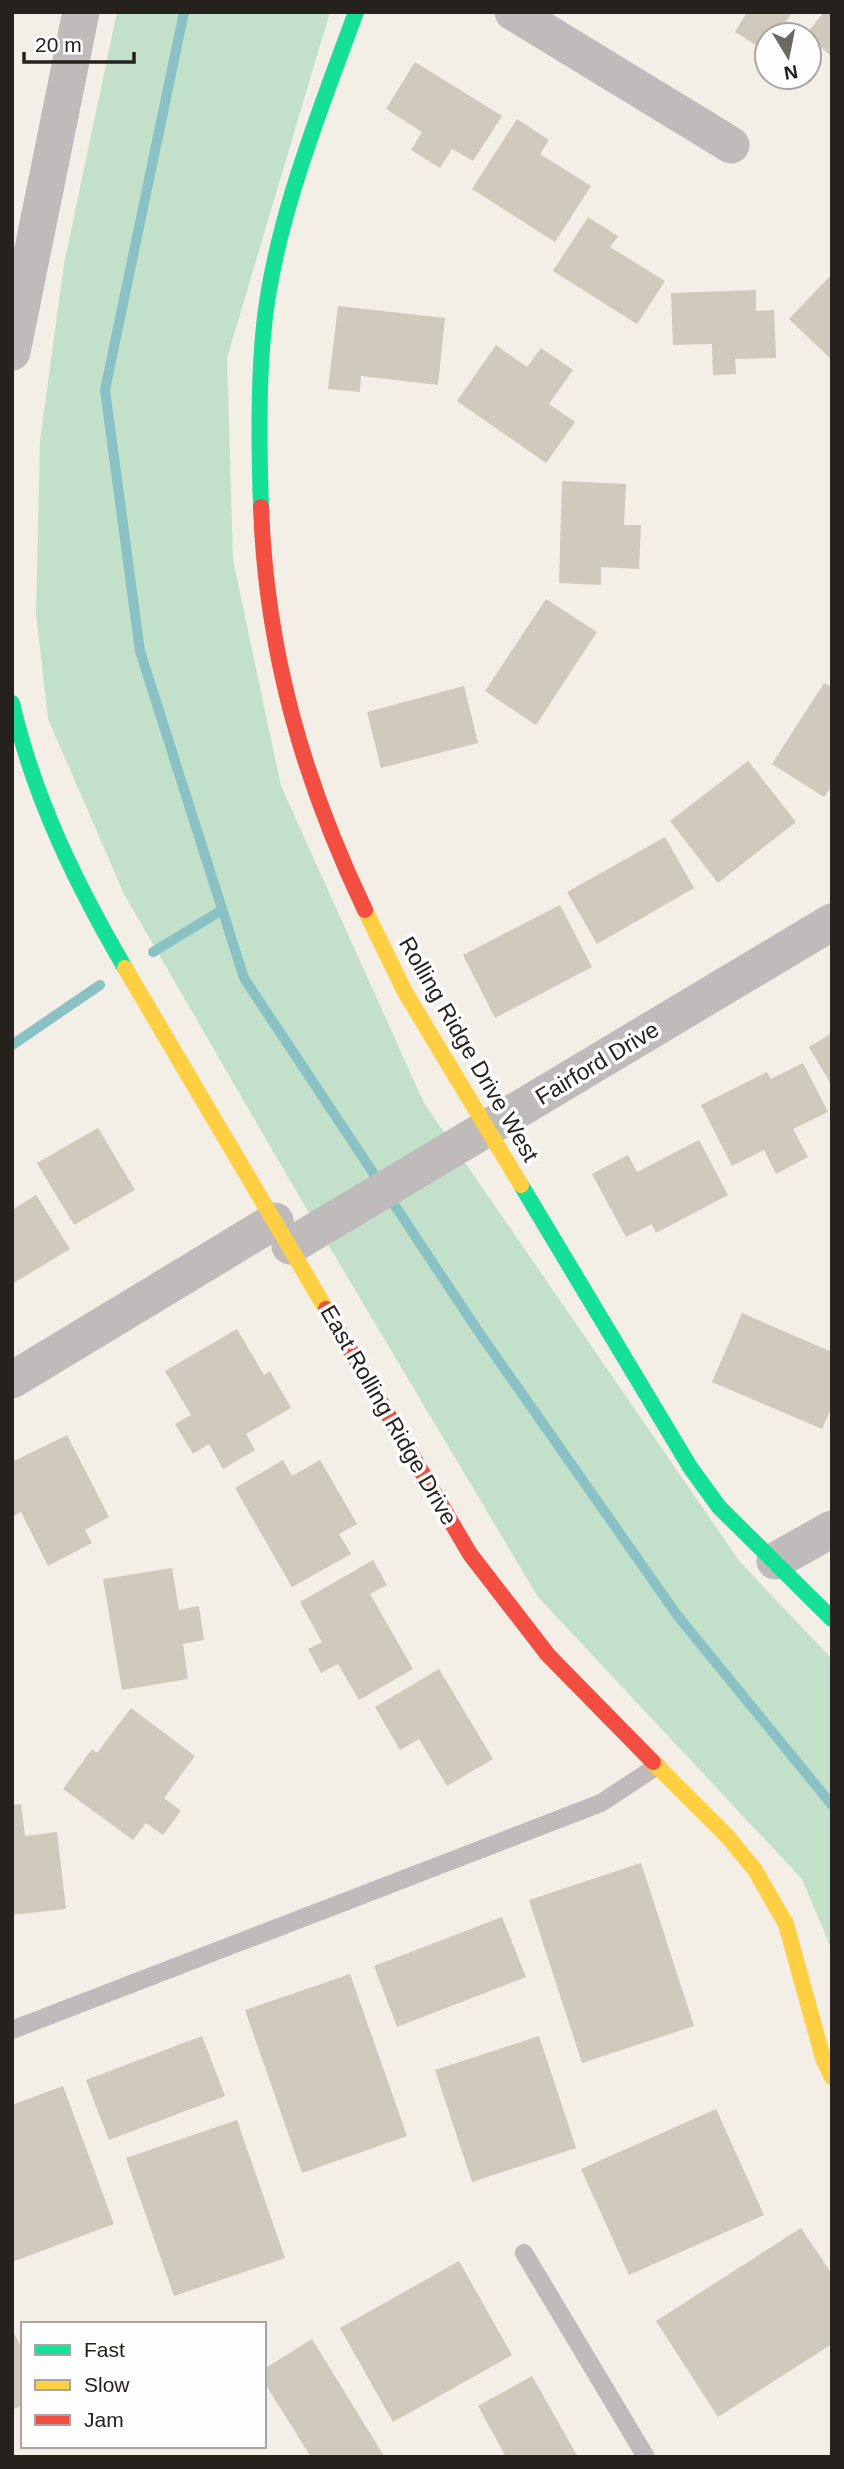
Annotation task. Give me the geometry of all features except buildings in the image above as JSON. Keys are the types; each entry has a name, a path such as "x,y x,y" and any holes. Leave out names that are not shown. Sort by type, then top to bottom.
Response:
{"street":[{"path":"12,352 81,12"},
{"name":"Rolling Ridge Drive West","path":"356,12 317,119 283,228 263,334 259,449 263,573 272,644 297,739 348,874 405,992 690,1467 719,1507 832,1619"},
{"path":"513,12 731,145"},
{"name":"East Rolling Ridge Drive","path":"12,703 22,746 43,809 98,922 470,1554 548,1656 727,1836 755,1870 786,1924 823,2058 832,2077"},
{"name":"Fairford Drive","path":"12,1380 283,1234 341,1218 832,922"},
{"path":"775,1561 832,1529"}],"lane":[{"path":"12,2030 601,1803 657,1766"},
{"path":"524,2253 646,2457"}],"green space":[{"path":"117,12 330,12 227,358 233,560 281,786 424,1103 740,1562 832,1659 832,1950 802,1879 538,1597 289,1179 124,894 48,719 36,613 40,441 64,264"}],"waterway":[{"path":"184,12 105,390 140,651 244,978 478,1331 677,1615 832,1805"},
{"path":"153,952 222,910"},
{"path":"12,1045 100,985"}],"traffic: fast":[{"path":"261,507 260,378 268,295 276,254 299,171 356,12"},
{"path":"12,703 32,773 58,840 125,968"},
{"path":"521,1185 690,1467 719,1507 832,1619"}],"traffic: slow":[{"path":"365,910 405,992 521,1185"},
{"path":"125,968 326,1309"},
{"path":"653,1762 727,1836 755,1870 786,1924 823,2058 832,2077"}],"traffic: jam":[{"path":"261,507 271,612 292,714 323,812 365,910"},
{"path":"326,1309 470,1554 548,1655 653,1762"}]}
